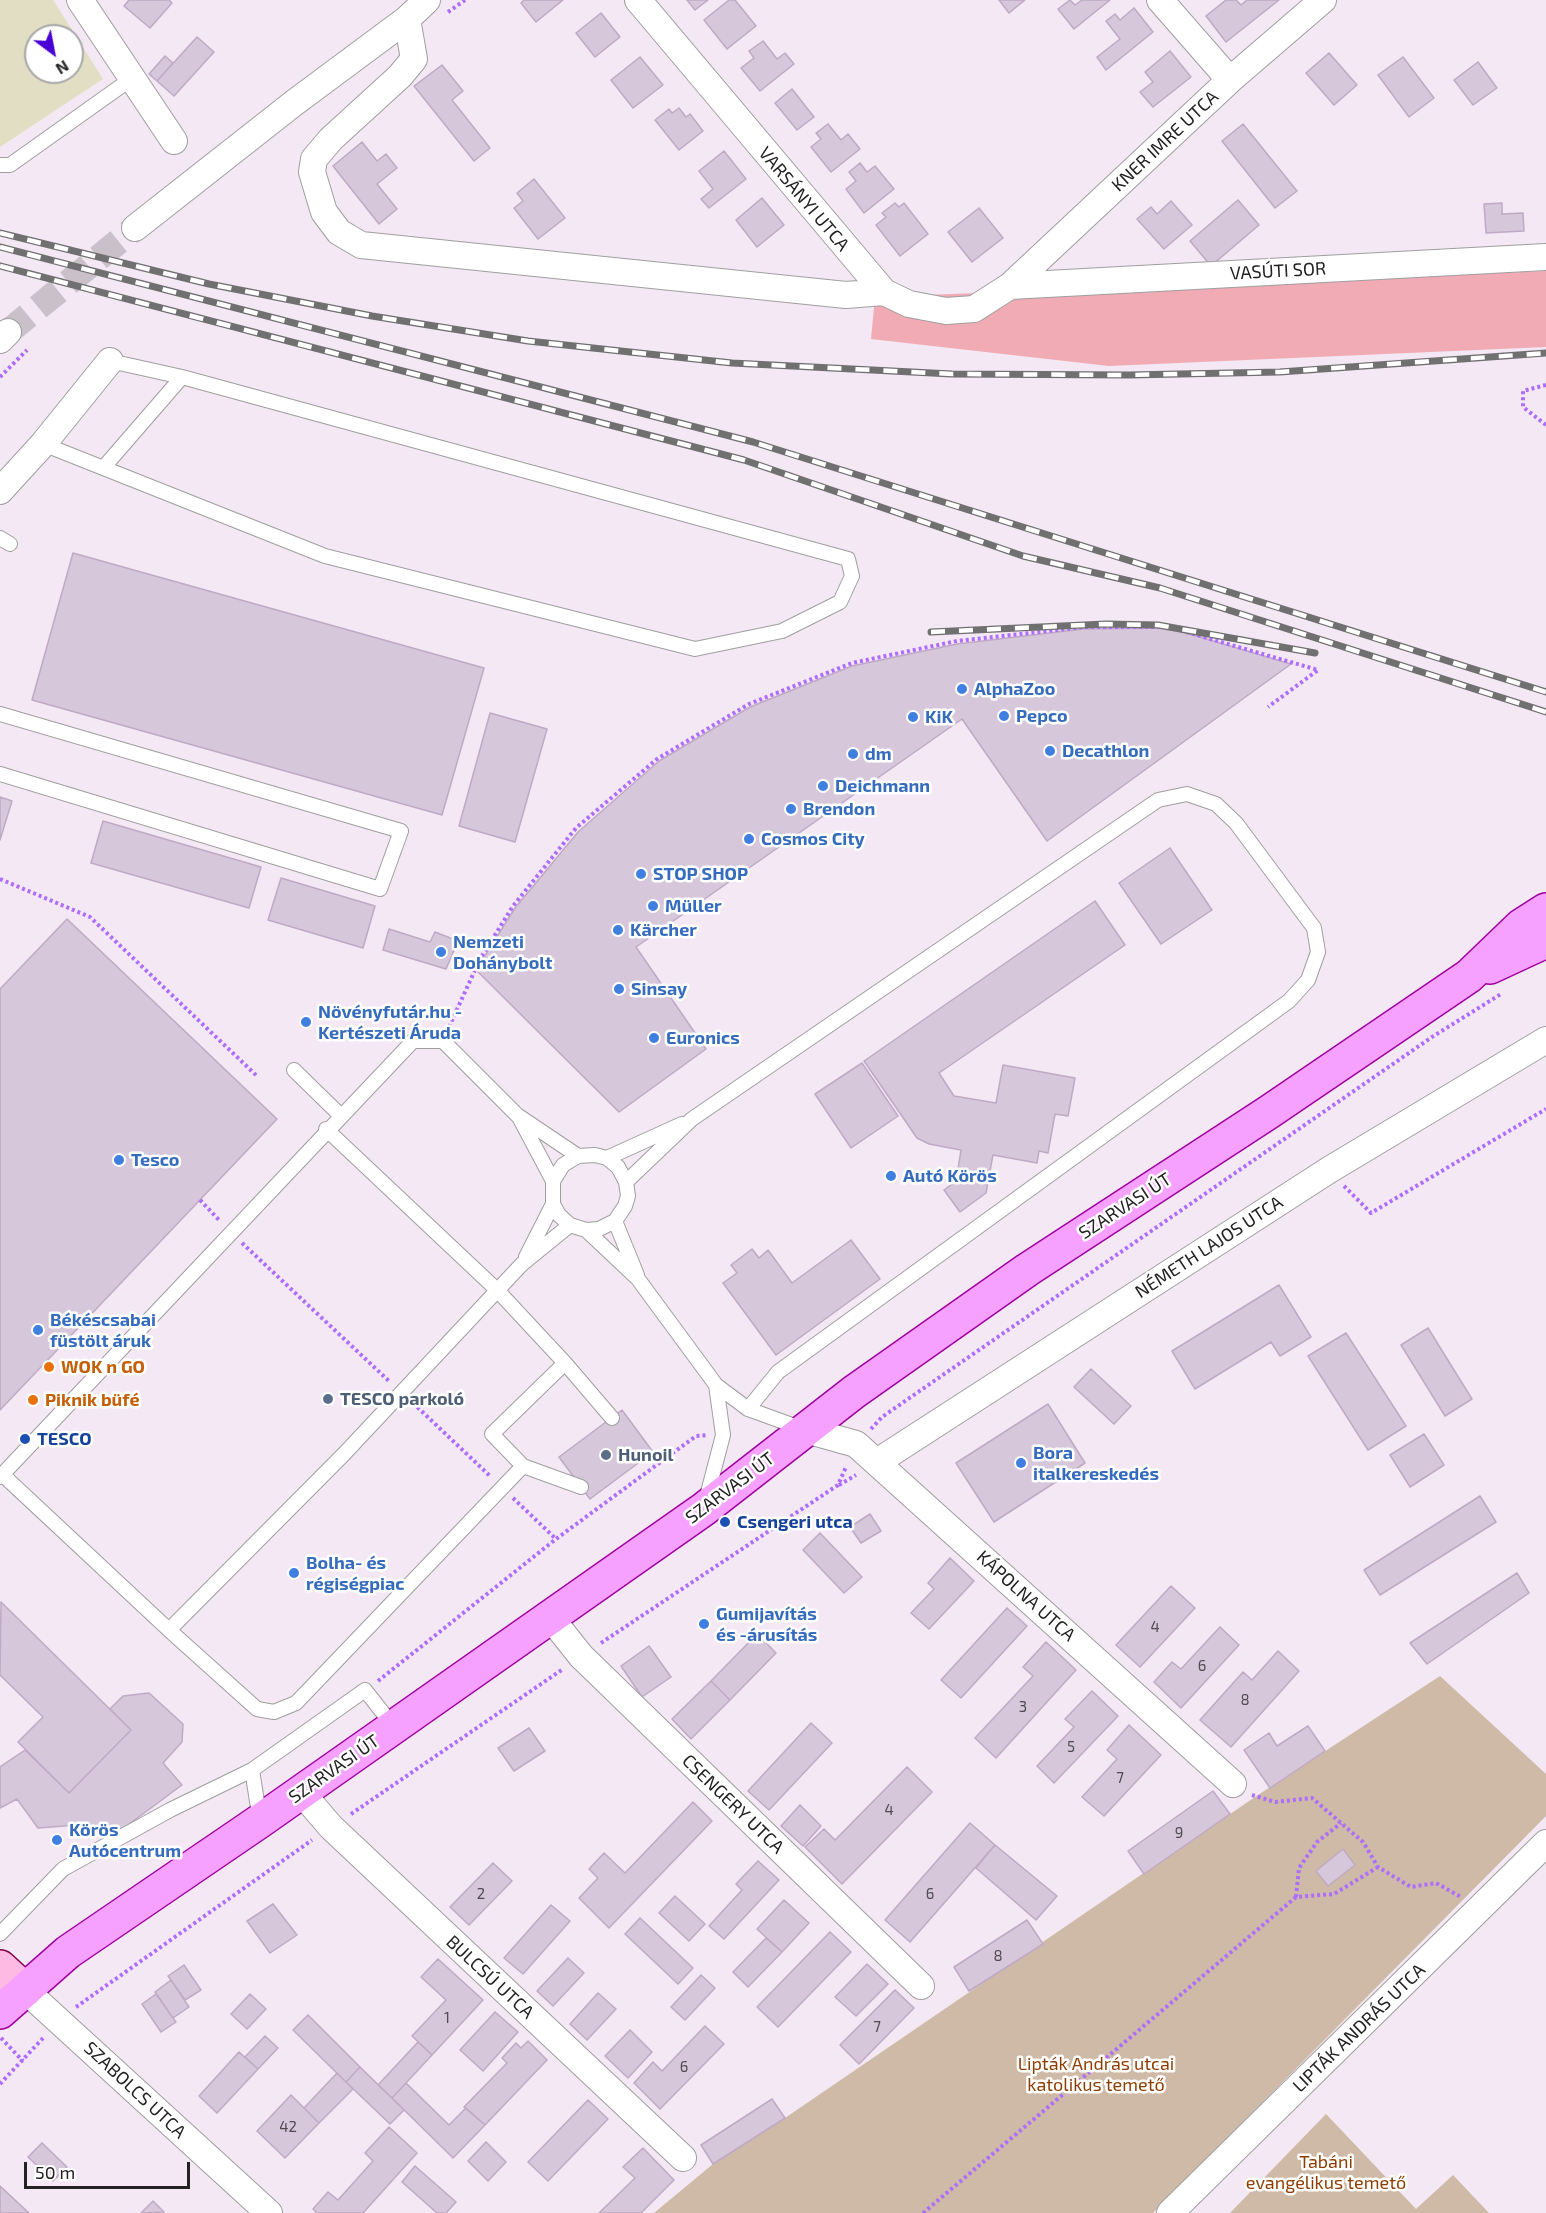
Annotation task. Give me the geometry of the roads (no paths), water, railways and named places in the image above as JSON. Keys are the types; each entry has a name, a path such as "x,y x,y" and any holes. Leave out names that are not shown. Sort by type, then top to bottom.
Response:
{"main road":[{"name":"SZARVASI ÚT","path":"0,2012 68,1952 260,1821 704,1509 854,1392 1028,1270 1269,1112 1469,976 1521,926 1546,910"},
{"name":"SZARVASI ÚT","path":"1469,976 1546,941"}],"street":[{"path":"80,0 174,141"},
{"path":"135,228 294,103 407,19 427,0"},
{"name":"VARSÁNYI UTCA","path":"638,0 884,292 909,304 946,311 974,309 1010,286"},
{"path":"1161,0 1230,80"},
{"name":"KNER IMRE UTCA","path":"1010,286 1230,80 1323,0"},
{"path":"407,19 414,59 400,76 331,139 314,159 312,172 324,212 339,232 361,245 846,295 884,292"},
{"name":"VASÚTI SOR","path":"1010,286 1546,257"},
{"path":"0,491 43,444 110,361"},
{"name":"NÉMETH LAJOS UTCA","path":"877,1462 1329,1170 1546,1040"},
{"name":"KÁPOLNA UTCA","path":"806,1430 856,1444 1233,1784"},
{"name":"CSENGERY UTCA","path":"550,1617 581,1656 921,1986"},
{"name":"BULCSÚ UTCA","path":"301,1792 331,1827 682,2158"},
{"name":"LIPTÁK ANDRÁS UTCA","path":"1170,2213 1546,1843"},
{"name":"SZABOLCS UTCA","path":"0,1967 269,2213"}],"lane":[{"path":"0,165 10,165 131,79"},
{"path":"43,444 104,467 204,510 326,556 695,650 782,631 840,602 852,576 848,559 182,377 110,361"},
{"path":"104,467 182,377"},
{"path":"0,714 400,831 380,889 0,774"},
{"path":"626,1182 692,1119 1158,800 1187,794 1216,804 1236,823 1314,928 1318,952 1312,971 1308,980 1289,1001 778,1372 748,1409"},
{"path":"523,1466 504,1489 296,1703 274,1712 257,1709 2,1476 326,1129 413,1041 443,1041 517,1115 578,1156"},
{"path":"294,1070 340,1115"},
{"path":"517,1115 553,1181 553,1204 522,1264"},
{"path":"607,1158 692,1119"},
{"path":"326,1129 497,1290 612,1418"},
{"path":"553,1181 563,1165 578,1156 595,1155 607,1158 618,1167 626,1182 625,1206 615,1221 599,1229 586,1230 570,1225 559,1215 553,1204"},
{"path":"615,1221 638,1279"},
{"path":"170,1630 402,1393 522,1264 570,1225"},
{"path":"586,1230 638,1279 716,1385 748,1409 806,1430"},
{"path":"565,1363 492,1434 523,1466 581,1487"},
{"path":"704,1509 723,1435 716,1385"},
{"path":"0,1934 63,1869 170,1810 252,1770 365,1690 394,1727"},
{"path":"252,1770 260,1821"}],"tunnel":[{"path":"8,332 135,228"}],"railway":[{"path":"0,233 209,284 372,316 528,341 732,363 952,374 1129,375 1280,372 1546,353"},
{"path":"0,247 753,442 1546,692"},
{"path":"0,266 744,460 1023,556 1160,588 1546,712"},
{"path":"931,632 1106,624 1158,625 1315,653"}],"place":[{"name":"AlphaZoo","path":"962,689"},
{"name":"Pepco","path":"1004,716"},
{"name":"KiK","path":"913,717"},
{"name":"Decathlon","path":"1050,751"},
{"name":"dm","path":"853,754"},
{"name":"Deichmann","path":"823,786"},
{"name":"Brendon","path":"791,809"},
{"name":"Cosmos City","path":"749,839"},
{"name":"STOP SHOP","path":"641,874"},
{"name":"Müller","path":"653,906"},
{"name":"Kärcher","path":"618,930"},
{"name":"Nemzeti Dohánybolt","path":"441,952"},
{"name":"Sinsay","path":"619,989"},
{"name":"Növényfutár.hu - Kertészeti Áruda","path":"306,1022"},
{"name":"Euronics","path":"654,1038"},
{"name":"Tesco","path":"119,1160"},
{"name":"Autó Körös","path":"891,1176"},
{"name":"Békéscsabai füstölt áruk","path":"38,1330"},
{"name":"WOK n GO","path":"49,1367"},
{"name":"TESCO parkoló","path":"328,1399"},
{"name":"Piknik büfé","path":"33,1400"},
{"name":"TESCO","path":"25,1439"},
{"name":"Hunoil","path":"606,1455"},
{"name":"Bora italkereskedés","path":"1021,1463"},
{"name":"Csengeri utca","path":"725,1522"},
{"name":"Bolha- és régiségpiac","path":"294,1573"},
{"name":"Gumijavítás és -árusítás","path":"704,1624"},
{"name":"Körös Autócentrum","path":"57,1840"}],"park label":[{"name":"Lipták András utcai katolikus temető","path":"1096,2074"},
{"name":"Tabáni evangélikus temető","path":"1326,2172"}]}
